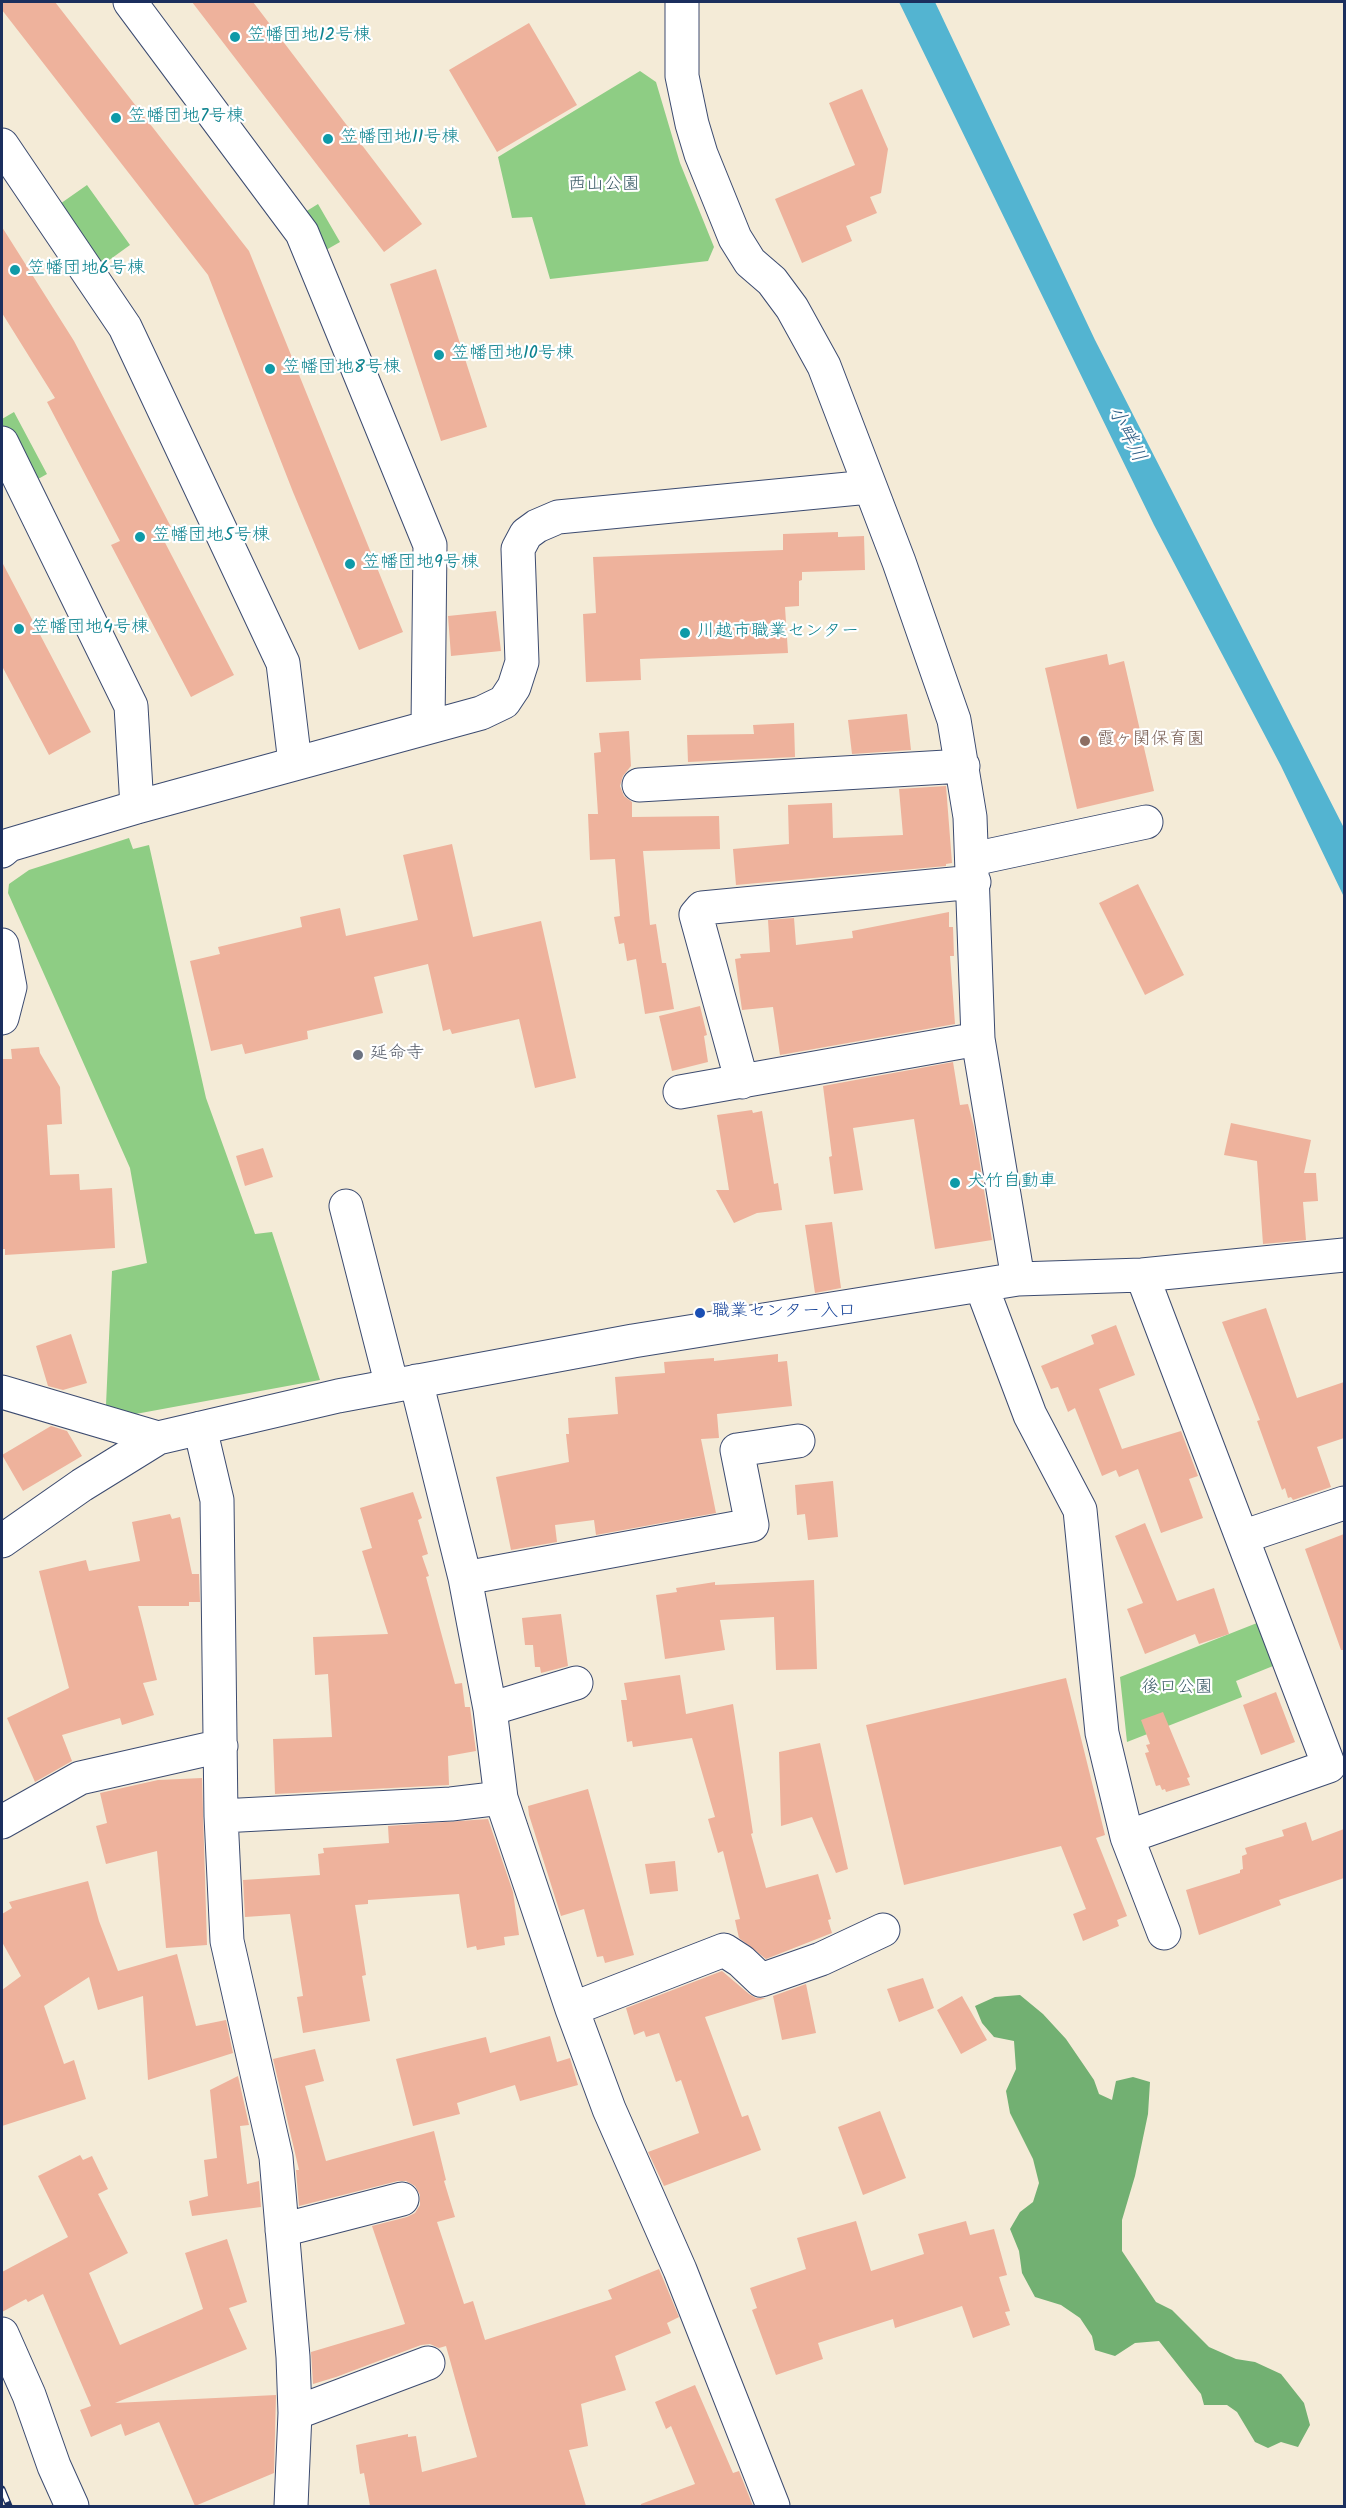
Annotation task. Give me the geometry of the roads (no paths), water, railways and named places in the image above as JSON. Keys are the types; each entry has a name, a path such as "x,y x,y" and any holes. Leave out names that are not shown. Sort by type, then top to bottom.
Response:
{"street":[{"path":"130,2 302,233 430,545 429,726"},
{"path":"682,2 682,76 701,154 735,238 750,262 772,281 792,308 824,366 942,682 954,720 963,766 974,871 973,948 978,1039 1018,1279"},
{"path":"2,145 125,327 283,663 295,763"},
{"path":"2,443 131,706 137,807"},
{"path":"4,842 481,713 504,702 514,687 522,662 518,549 526,534 537,526 558,517 870,487"},
{"path":"639,785 963,766"},
{"path":"742,1082 696,915 702,908 974,871 1146,822"},
{"path":"2,945 10,987 2,1018"},
{"path":"680,1092 978,1039"},
{"path":"346,1206 465,1578 490,1709 501,1798 572,2009 609,2109 680,2270 773,2506"},
{"path":"2,1541 82,1485 158,1438 404,1384 633,1341 1018,1279 1142,1275 1344,1255"},
{"path":"1127,1837 1336,1763 1242,1537 1142,1275"},
{"path":"981,1285 1030,1415 1080,1510 1102,1732 1127,1837 1164,1933"},
{"path":"2,1392 158,1438"},
{"path":"200,1428 217,1500 221,1816 227,1941 276,2157 290,2313 295,2413 291,2506"},
{"path":"465,1578 752,1525 737,1450 798,1441"},
{"path":"1242,1537 1344,1503"},
{"path":"490,1709 576,1683"},
{"path":"2,1822 80,1778 221,1746"},
{"path":"221,1816 451,1804 501,1798"},
{"path":"572,2009 724,1950 741,1960 761,1980 821,1959 883,1930"},
{"path":"282,2230 402,2199"},
{"path":"2,2334 29,2395 54,2466 72,2506"},
{"path":"295,2413 428,2363"}],"water":[{"name":"小畔川","path":"899,2 935,2 1095,340 1344,828 1344,897 1281,766 1154,525"}],"railway":[{"path":"2,2489 9,2506"}],"place":[{"name":"笠幡団地12号棟","path":"235,37"},
{"name":"笠幡団地7号棟","path":"116,118"},
{"name":"笠幡団地11号棟","path":"328,139"},
{"name":"笠幡団地6号棟","path":"15,270"},
{"name":"笠幡団地10号棟","path":"439,355"},
{"name":"笠幡団地8号棟","path":"270,369"},
{"name":"笠幡団地5号棟","path":"140,537"},
{"name":"笠幡団地9号棟","path":"350,564"},
{"name":"笠幡団地4号棟","path":"19,629"},
{"name":"川越市職業センター","path":"685,633"},
{"name":"霞ヶ関保育園","path":"1085,741"},
{"name":"延命寺","path":"358,1055"},
{"name":"犬竹自動車","path":"955,1183"},
{"name":"職業センター入口","path":"700,1313"}],"park label":[{"name":"西山公園","path":"604,186"},
{"name":"後口公園","path":"1177,1689"}]}
